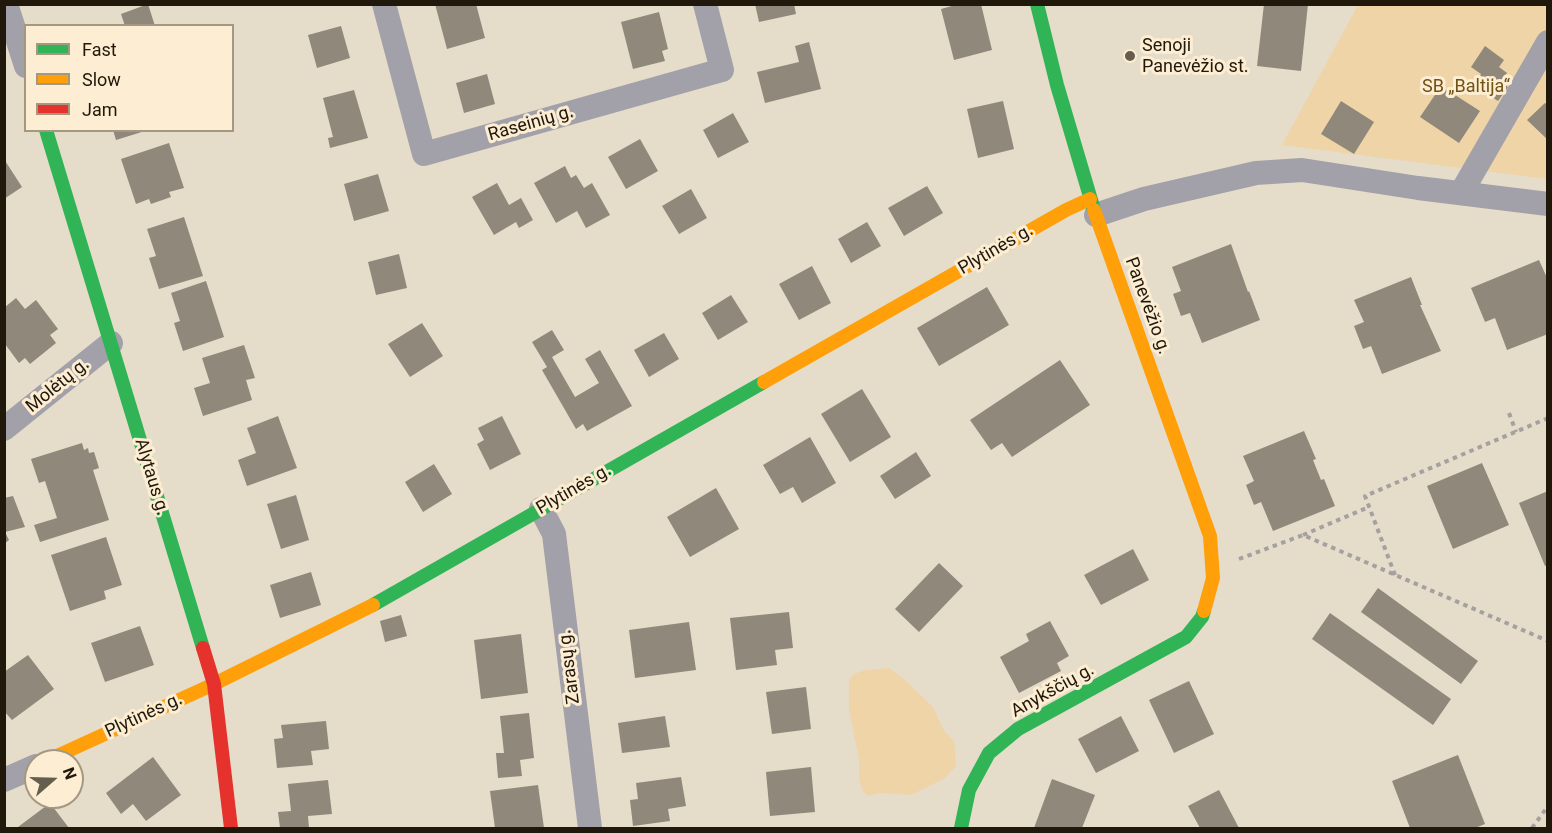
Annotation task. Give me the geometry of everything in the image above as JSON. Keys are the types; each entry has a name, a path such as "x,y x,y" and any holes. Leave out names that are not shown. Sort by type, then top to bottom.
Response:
{"street":[{"path":"6,4 18,64"},
{"name":"Raseinių g.","path":"384,4 424,154 722,70 705,4"},
{"name":"Panevėžio g.","path":"1037,4 1057,85 1093,207 1210,536 1213,578 1202,617"},
{"path":"1461,193 1548,42"},
{"name":"Alytaus g.","path":"47,132 214,684 231,828"},
{"path":"1093,207 1144,199 1256,173 1302,170 1548,204"},
{"name":"Plytinės g.","path":"72,749 214,684 378,602 1066,210 1093,207"},
{"name":"Molėtų g.","path":"4,429 111,343"},
{"name":"Zarasų g.","path":"541,509 554,534 590,828"},
{"name":"Anykščių g.","path":"961,828 969,790 989,753 1018,729 1186,637 1202,617"},
{"path":"4,780 24,771"}],"path":[{"path":"1509,413 1516,432"},
{"path":"1395,575 1365,496 1548,418"},
{"path":"1232,562 1369,507"},
{"path":"1302,535 1548,640"},
{"path":"1532,828 1548,806"}],"green space":[{"name":"SB „Baltija“","path":"1358,5 1547,5 1547,179 1282,145"},
{"path":"889,668 933,707 944,731 954,741 956,766 945,778 911,795 879,793 868,796 863,791 859,780 859,759 849,709 849,680 854,674 866,670"}],"building":[{"path":"148,4 154,24 124,24 121,14"},
{"path":"435,4 476,4 485,38 447,49"},
{"path":"755,4 794,4 796,14 759,22"},
{"path":"959,4 981,4 992,50 954,60 941,9"},
{"path":"1264,4 1308,4 1301,71 1257,66"},
{"path":"659,12 668,49 662,51 665,61 633,69 621,22"},
{"path":"341,26 350,58 317,68 308,35"},
{"path":"809,42 821,89 765,103 757,72 799,62 795,46"},
{"path":"1485,46 1504,60 1499,67 1507,73 1501,82 1508,87 1498,101 1474,85 1481,74 1471,67"},
{"path":"487,74 495,104 464,113 456,83"},
{"path":"1441,86 1480,111 1459,143 1420,117"},
{"path":"354,90 368,138 330,148 328,138 333,137 323,98"},
{"path":"1003,101 1014,149 978,158 967,109"},
{"path":"1341,101 1374,122 1354,154 1321,134"},
{"path":"1545,103 1548,105 1548,140 1527,120"},
{"path":"733,113 749,142 718,158 703,130"},
{"path":"114,132 142,132 116,140"},
{"path":"640,139 658,171 626,189 608,157"},
{"path":"169,143 184,188 169,192 171,197 151,204 149,199 136,204 121,159"},
{"path":"4,159 22,187 4,199"},
{"path":"565,166 571,178 576,175 584,188 592,183 610,215 586,228 577,211 556,223 534,183"},
{"path":"378,174 389,211 354,221 344,184"},
{"path":"497,183 509,205 521,198 533,220 519,228 516,222 494,235 472,197"},
{"path":"927,186 943,213 904,236 888,208"},
{"path":"691,189 707,218 679,234 662,206"},
{"path":"184,217 203,276 159,289 149,258 156,256 147,229"},
{"path":"867,222 881,246 851,263 838,239"},
{"path":"1231,244 1260,320 1202,343 1190,313 1181,316 1173,294 1181,291 1172,267"},
{"path":"399,254 407,288 376,295 368,262"},
{"path":"1539,260 1548,280 1548,334 1507,350 1495,318 1485,322 1471,288"},
{"path":"812,266 831,303 799,320 779,284"},
{"path":"1411,277 1422,305 1420,305 1441,351 1382,374 1371,346 1363,349 1354,326 1364,322 1354,300"},
{"path":"206,281 224,337 183,351 174,323 180,321 171,293"},
{"path":"987,287 1009,325 939,366 917,328"},
{"path":"731,295 748,322 718,340 702,313"},
{"path":"16,298 25,309 36,300 58,329 50,335 56,343 30,364 25,358 19,363 5,344 5,307"},
{"path":"422,323 443,356 410,377 388,344"},
{"path":"552,330 564,350 552,357 575,397 599,383 585,359 600,350 632,406 587,431 583,424 576,429 542,370 547,367 532,342"},
{"path":"664,333 679,359 649,377 634,350"},
{"path":"244,345 255,378 246,380 252,400 203,416 194,388 210,383 202,358"},
{"path":"1060,360 1090,405 1012,457 1002,443 991,450 970,420"},
{"path":"862,389 891,437 850,462 821,414"},
{"path":"278,416 297,468 247,486 238,460 256,453 247,428"},
{"path":"502,416 521,454 490,470 477,444 484,440 478,428"},
{"path":"1304,431 1316,459 1313,460 1321,480 1324,479 1335,506 1273,531 1261,502 1254,505 1246,485 1254,481 1243,456"},
{"path":"810,437 836,483 802,503 793,487 780,494 763,465"},
{"path":"82,443 84,450 88,448 89,453 94,452 99,468 93,470 109,520 40,542 34,525 57,518 45,481 39,483 31,459"},
{"path":"916,452 931,476 895,499 880,476"},
{"path":"1482,463 1509,525 1453,549 1427,486"},
{"path":"434,464 452,494 423,512 405,482"},
{"path":"716,488 739,529 690,557 667,517"},
{"path":"1548,491 1548,565 1545,566 1519,503"},
{"path":"296,495 309,540 281,549 267,504"},
{"path":"13,496 25,527 5,532 9,540 4,544 4,498"},
{"path":"106,537 122,585 104,591 106,599 70,611 51,555"},
{"path":"1133,549 1149,580 1101,605 1084,575"},
{"path":"939,563 963,586 919,632 895,609"},
{"path":"311,572 321,605 280,618 270,585"},
{"path":"1378,588 1478,661 1461,684 1361,612"},
{"path":"789,612 793,648 775,650 777,665 736,670 730,618"},
{"path":"1330,613 1451,699 1433,725 1312,639"},
{"path":"401,615 407,636 385,642 380,621"},
{"path":"1050,621 1069,656 1057,663 1061,671 1019,693 1000,657 1029,641 1026,634"},
{"path":"689,622 696,670 635,678 629,630"},
{"path":"140,626 154,665 105,682 91,643"},
{"path":"521,634 528,693 481,699 474,640"},
{"path":"28,655 54,689 12,720 4,711 4,672"},
{"path":"1189,681 1214,734 1174,753 1149,700"},
{"path":"806,687 811,729 772,734 766,692"},
{"path":"529,713 534,758 520,760 522,776 498,778 496,753 504,753 500,716"},
{"path":"665,716 670,747 622,753 618,723"},
{"path":"1121,716 1139,751 1096,773 1078,739"},
{"path":"326,721 329,749 311,751 313,765 277,768 274,739 283,738 281,725"},
{"path":"1458,755 1485,824 1475,828 1410,828 1392,781"},
{"path":"153,757 181,795 146,821 133,804 121,814 106,793"},
{"path":"811,767 815,812 770,816 766,772"},
{"path":"681,777 686,806 668,809 670,821 633,826 630,800 638,799 636,783"},
{"path":"1052,779 1095,795 1082,828 1034,828"},
{"path":"328,780 332,814 308,816 309,828 280,828 278,812 291,811 288,784"},
{"path":"538,785 544,828 495,828 490,791"},
{"path":"1219,790 1239,828 1200,828 1188,806"},
{"path":"42,809 55,809 69,828 19,828"}],"traffic: fast":[{"path":"1037,4 1057,85 1094,210"},
{"path":"47,132 203,648"},
{"path":"373,605 764,382"},
{"path":"961,828 969,790 989,753 1018,729 1186,637 1204,611"}],"traffic: slow":[{"path":"764,382 1066,210 1090,199"},
{"path":"1094,210 1210,536 1213,578 1204,611"},
{"path":"72,749 214,684 373,605"}],"traffic: jam":[{"path":"203,648 214,684 231,828"}],"place":[{"name":"Senoji Panevėžio st.","path":"1130,56"}]}
